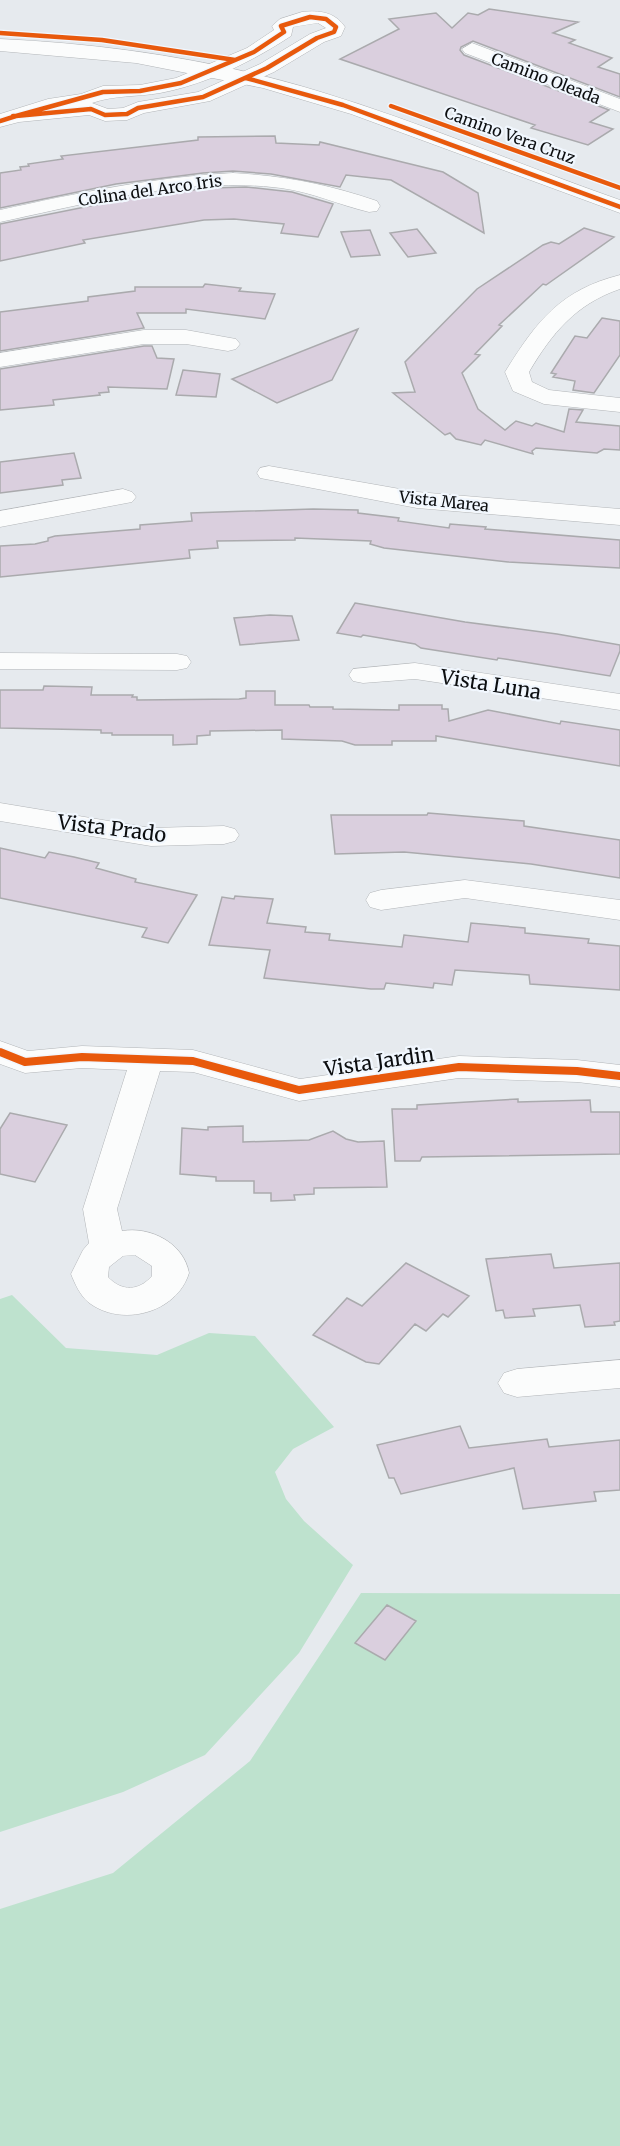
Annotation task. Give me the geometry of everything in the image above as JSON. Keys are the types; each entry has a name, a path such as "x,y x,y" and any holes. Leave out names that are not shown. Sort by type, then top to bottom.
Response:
{"street":[{"path":"328,20 336,0"},
{"path":"4,115 88,104 103,92 140,91 181,82 255,52 284,32 281,26 309,8 334,23 334,32 317,38 267,68 203,97 138,108 127,114 105,115 88,104"},
{"name":"Camino Vera Cruz","path":"0,33 102,40 235,60 365,96 620,188"},
{"name":"Camino Vera Cruz","path":"0,45 149,58 246,78 343,105 620,207"},
{"name":"Camino Oleada","path":"472,49 620,106"},
{"name":"Colina del Arco Iris","path":"0,216 69,201 170,185 239,179 303,184 342,194 369,207"},
{"path":"620,282 588,293 563,307 539,333 517,372 521,386 544,397 620,405"},
{"path":"0,360 144,337 186,337 228,344"},
{"name":"Vista Marea","path":"269,472 417,500 620,517"},
{"path":"0,519 123,497"},
{"path":"0,661 177,662"},
{"name":"Vista Luna","path":"363,675 415,671 620,702"},
{"name":"Vista Prado","path":"0,812 151,837 224,835"},
{"path":"381,900 465,889 620,910"},
{"name":"Vista Jardin","path":"0,1052 25,1062 82,1057 193,1061 243,1072 299,1090 390,1075 459,1067 577,1071 620,1076"},
{"path":"108,1248 100,1209 147,1058"},
{"path":"517,1383 620,1374"}],"green space":[{"path":"12,1295 66,1348 157,1355 209,1333 255,1336 334,1427 293,1449 275,1472 286,1499 304,1521 353,1565 299,1653 205,1755 123,1792 0,1832 0,1299"},
{"path":"361,1593 620,1594 620,2146 0,2146 0,1909 113,1873 250,1761"}],"building":[{"path":"489,9 578,22 553,33 575,40 569,43 612,58 598,67 620,74 620,97 473,41 461,47 460,50 464,55 609,110 590,122 613,129 588,145 531,128 535,125 340,59 399,29 389,19 436,13 452,28 468,13 478,15"},
{"path":"275,136 276,143 319,145 320,142 443,172 478,193 484,233 391,180 346,175 340,187 271,174 233,171 203,173 116,184 0,208 0,173 21,170 20,167 29,166 28,164 63,159 61,156 198,140 198,137"},
{"path":"246,187 292,192 333,204 318,237 281,233 284,224 234,219 204,220 83,240 85,243 0,261 0,224 140,196 211,188"},
{"path":"584,228 614,237 546,285 543,284 499,325 502,326 475,354 480,355 462,373 478,409 505,430 516,421 532,426 536,423 564,432 569,409 583,410 576,422 620,426 620,450 604,449 597,453 536,448 532,451 533,454 485,440 481,445 456,439 450,433 445,435 393,393 415,392 405,362 477,289 543,245 551,242 559,244"},
{"path":"417,229 436,253 408,257 390,233"},
{"path":"370,230 380,255 351,257 341,232"},
{"path":"205,284 241,288 239,291 275,294 265,319 186,309 186,313 137,313 144,328 0,351 0,312 88,301 88,297 135,291 135,287 203,287"},
{"path":"602,318 620,321 620,355 594,393 573,390 575,381 553,377 556,374 551,373 575,336 587,338"},
{"path":"358,329 332,380 277,403 232,379"},
{"path":"152,346 157,358 174,359 167,389 108,387 109,392 99,393 100,395 53,400 54,405 0,410 0,369"},
{"path":"183,370 220,374 216,397 176,395"},
{"path":"74,453 81,478 62,480 63,485 0,493 0,462"},
{"path":"313,509 358,510 358,513 399,518 398,521 449,528 450,524 620,540 620,568 508,562 384,548 370,544 371,541 295,538 295,540 217,541 218,548 189,550 190,558 0,577 0,546 35,544 48,541 48,538 55,536 140,529 140,525 192,521 191,513"},
{"path":"355,603 620,645 620,651 610,676 421,648 415,644 363,635 361,637 337,633"},
{"path":"292,616 299,640 240,645 234,618"},
{"path":"44,686 92,687 91,695 133,695 132,697 137,697 137,700 239,699 246,698 246,691 275,691 275,705 399,710 399,705 442,705 442,709 448,709 449,721 488,710 560,724 561,721 620,730 620,766 436,736 436,741 392,741 392,745 355,745 342,741 282,739 282,730 210,731 210,735 197,736 197,744 173,745 173,735 112,735 112,733 101,733 101,730 0,728 0,690 43,690"},
{"path":"428,813 524,821 524,826 620,840 620,878 531,864 404,852 335,854 331,815 427,815"},
{"path":"0,848 45,858 49,852 74,857 99,863 96,868 136,879 135,882 197,895 168,943 142,937 147,928 0,898"},
{"path":"235,896 273,899 267,923 306,927 305,932 330,934 329,940 402,947 404,935 468,942 471,923 525,928 525,933 589,939 588,943 620,946 620,990 530,984 529,975 455,970 452,985 434,983 433,988 386,983 384,989 371,989 264,978 270,950 209,945 222,897 234,899"},
{"path":"518,1099 518,1102 590,1100 591,1112 620,1112 620,1154 422,1157 420,1161 395,1161 392,1109 417,1109 417,1105"},
{"path":"10,1113 67,1125 35,1182 0,1174 0,1129"},
{"path":"243,1126 243,1142 309,1140 333,1131 346,1139 358,1142 384,1141 387,1187 314,1188 314,1194 294,1195 295,1200 271,1201 271,1193 254,1193 254,1181 216,1181 216,1177 180,1174 182,1128 208,1130 208,1127"},
{"path":"551,1254 554,1268 620,1263 620,1321 614,1322 615,1325 585,1327 580,1305 533,1309 535,1316 505,1318 503,1310 496,1311 486,1259"},
{"path":"406,1263 469,1296 448,1317 443,1314 426,1331 415,1324 379,1364 366,1362 313,1335 347,1298 362,1306"},
{"path":"460,1426 469,1448 547,1439 549,1447 620,1440 620,1490 594,1492 596,1501 523,1509 514,1468 401,1494 394,1478 389,1478 377,1445"},
{"path":"387,1605 416,1621 385,1660 355,1643"}],"cycle path":[{"path":"0,121 55,103 85,99 103,92 140,91 181,83 254,52 284,32 281,26 294,20 318,17 332,22 336,27 334,32 317,38 267,68 203,97 138,108 127,114 105,115 91,109 13,116"},
{"path":"0,33 102,40 235,60"},
{"path":"246,78 343,105 620,207"},
{"path":"391,106 620,188"},
{"path":"0,1052 25,1062 82,1057 193,1061 299,1090 389,1075 459,1067 577,1071 620,1076"}]}
